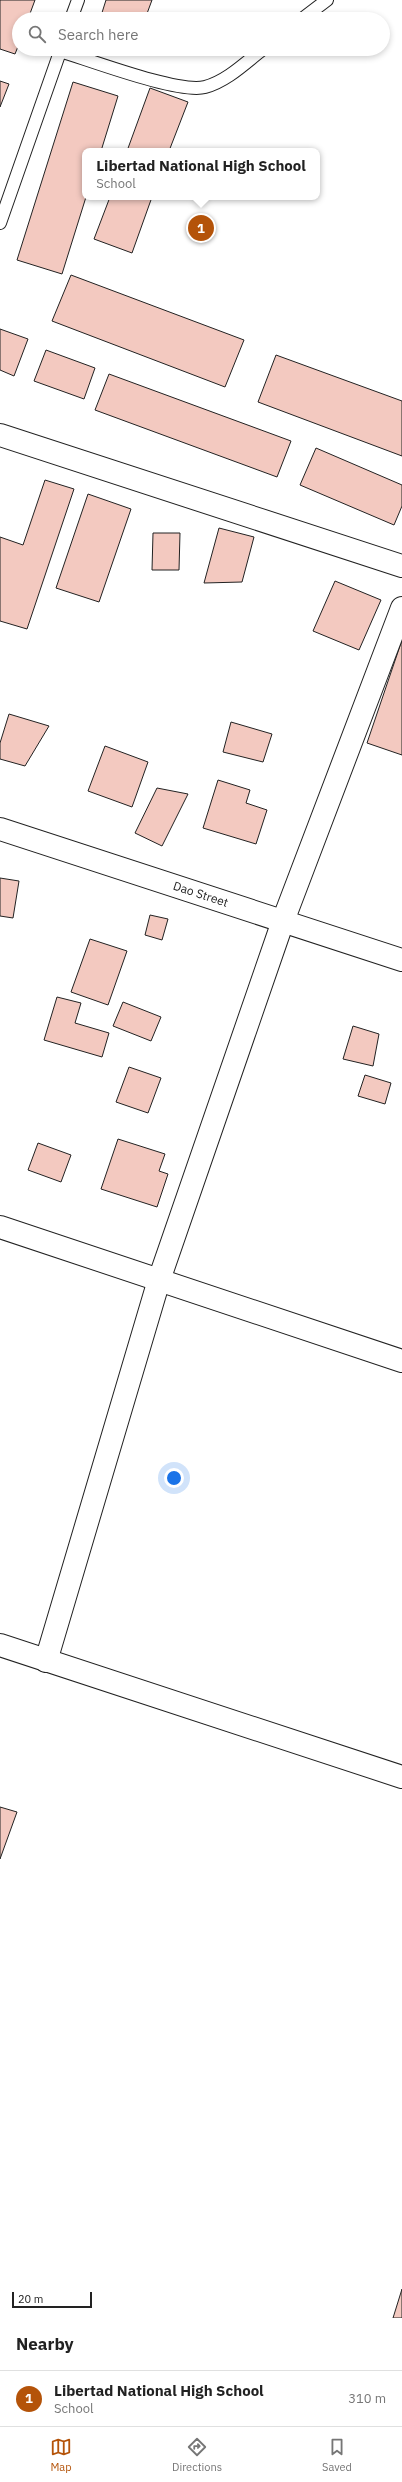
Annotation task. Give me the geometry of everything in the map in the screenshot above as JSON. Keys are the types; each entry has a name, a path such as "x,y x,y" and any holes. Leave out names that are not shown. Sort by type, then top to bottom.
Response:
{"street":[{"path":"0,435 402,566"},
{"path":"46,1661 159,1280 283,921 402,608"},
{"name":"Dao Street","path":"0,829 402,960"},
{"path":"0,1227 402,1360"},
{"path":"0,1644 46,1661 402,1777"}],"lane":[{"path":"74,12 78,0"},
{"path":"311,12 327,0"},
{"path":"0,223 59,56"},
{"path":"80,56 173,86 204,88 222,80 254,56"}],"building":[{"path":"0,0 35,0 31,12 12,12 12,53 0,49"},
{"path":"106,0 152,0 148,12 102,12"},
{"path":"0,81 9,84 0,107"},
{"path":"73,82 118,96 102,148 82,148 82,200 85,200 62,274 17,260"},
{"path":"150,88 188,102 170,148 128,148"},
{"path":"109,200 151,200 132,253 94,239"},
{"path":"71,275 244,340 225,387 52,321"},
{"path":"0,329 28,339 14,376 0,370"},
{"path":"46,350 95,368 84,399 34,381"},
{"path":"276,355 402,401 402,456 258,402"},
{"path":"109,374 291,441 277,477 95,410"},
{"path":"316,448 402,485 402,506 394,525 300,485"},
{"path":"45,480 74,489 27,629 0,621 0,537 23,545"},
{"path":"88,494 131,509 99,602 56,588"},
{"path":"219,528 254,537 242,582 204,583"},
{"path":"153,533 180,533 179,570 152,570"},
{"path":"335,581 381,600 359,650 313,631"},
{"path":"402,640 402,755 367,743"},
{"path":"9,714 49,726 25,766 0,759 0,743"},
{"path":"231,722 272,734 263,762 223,752"},
{"path":"105,746 148,762 132,807 88,791"},
{"path":"218,780 250,790 246,803 267,810 256,844 203,828"},
{"path":"157,788 188,794 162,846 135,833"},
{"path":"0,878 19,881 13,918 0,916"},
{"path":"150,915 168,919 162,940 145,935"},
{"path":"90,939 127,951 108,1005 71,992"},
{"path":"57,997 81,1003 75,1023 109,1033 102,1057 44,1040"},
{"path":"123,1002 161,1017 151,1041 113,1026"},
{"path":"353,1026 379,1034 373,1066 343,1059"},
{"path":"129,1067 161,1078 148,1113 116,1102"},
{"path":"365,1075 391,1083 385,1104 358,1096"},
{"path":"118,1139 165,1154 159,1171 168,1174 157,1207 101,1189"},
{"path":"38,1143 71,1155 61,1182 28,1170"},
{"path":"0,1807 17,1812 0,1859"},
{"path":"402,2289 402,2318 393,2318"}],"place":[{"name":"Libertad National High School","path":"201,228"}]}
